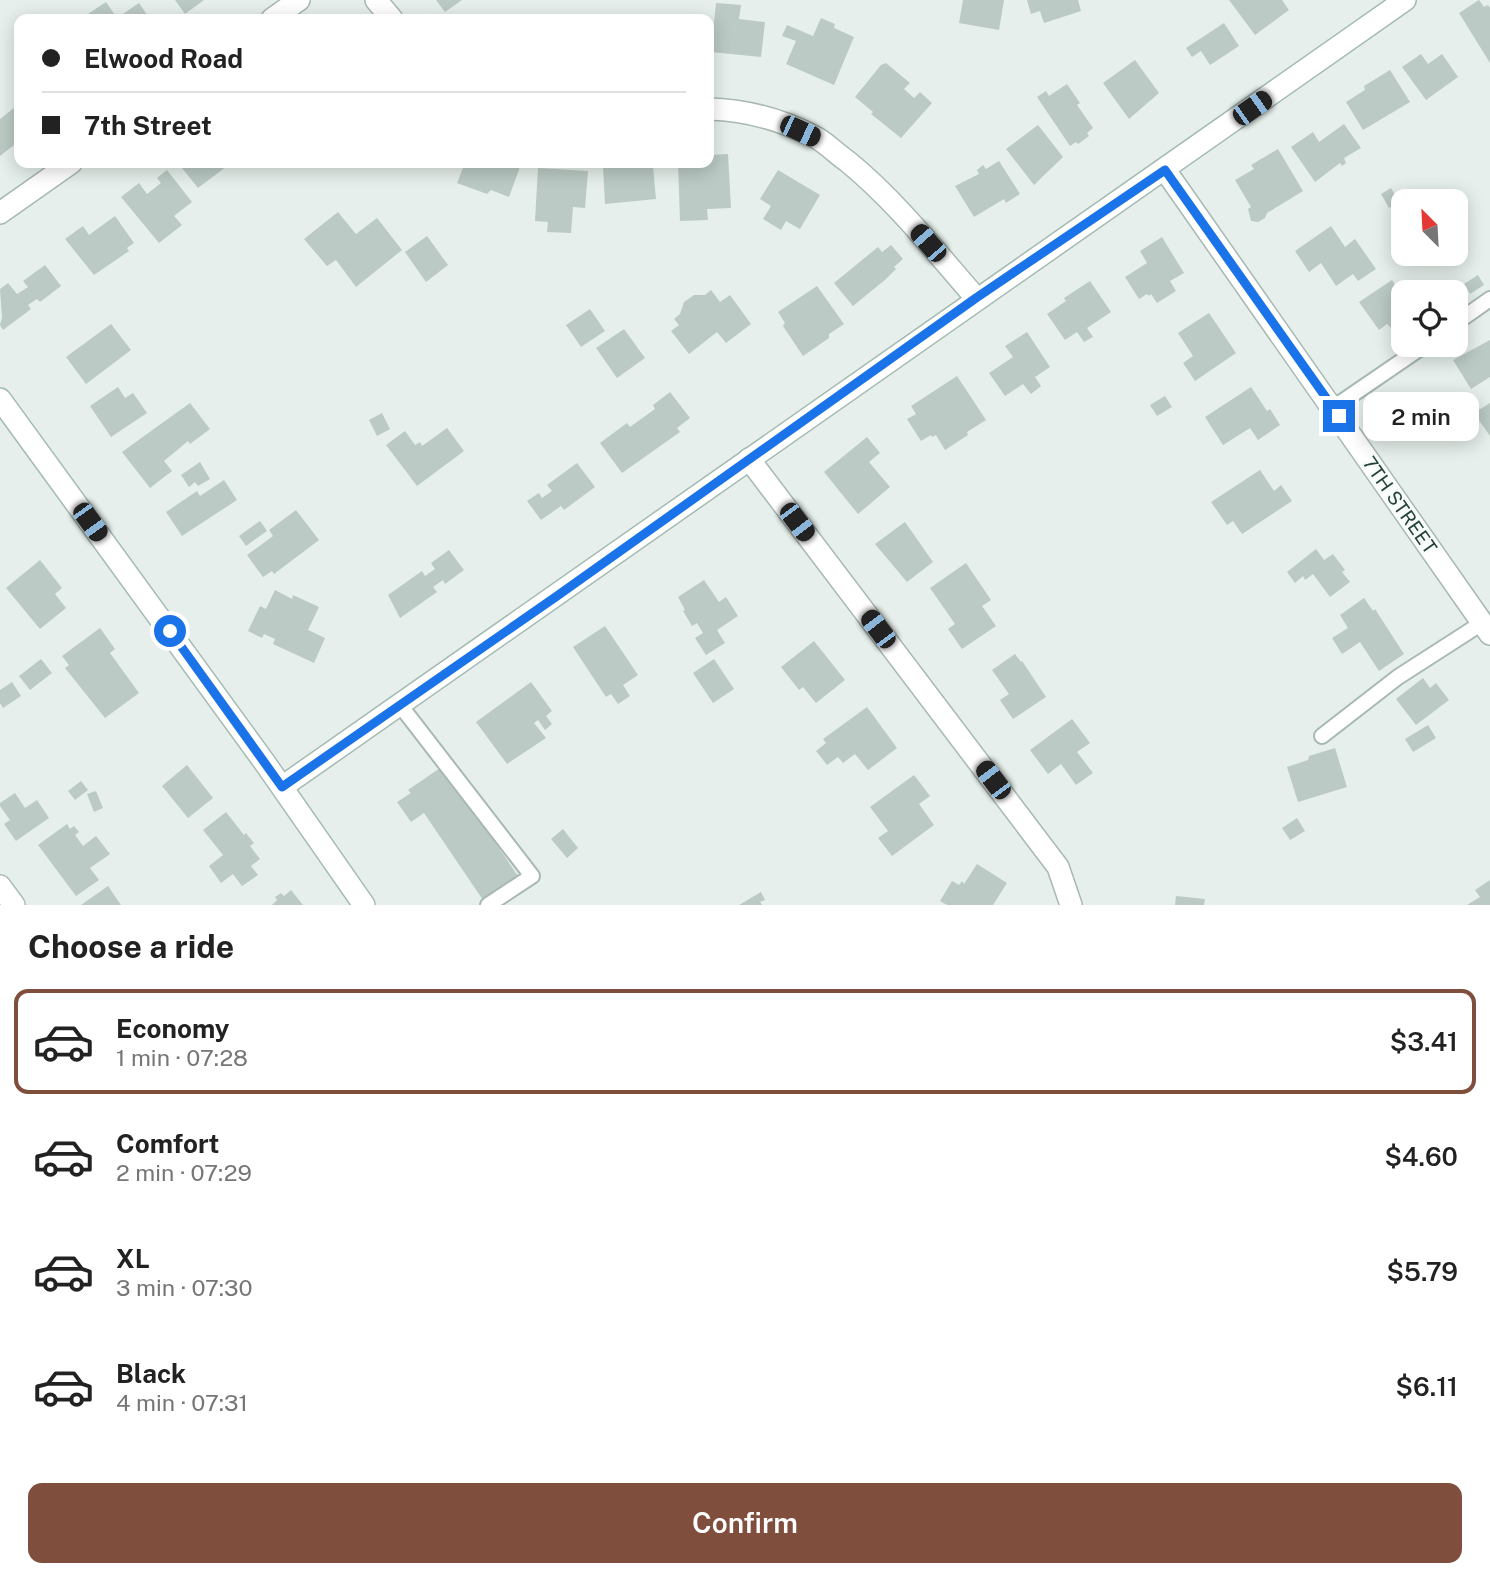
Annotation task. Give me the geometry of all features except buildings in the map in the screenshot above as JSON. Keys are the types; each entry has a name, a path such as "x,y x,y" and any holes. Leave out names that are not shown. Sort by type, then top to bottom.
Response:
{"street":[{"path":"279,14 299,0"},
{"path":"376,0 388,14"},
{"path":"282,787 976,298 1165,170 1405,0"},
{"path":"714,109 737,110 781,121 819,140 860,172 912,224 976,298"},
{"path":"0,213 64,168"},
{"name":"7TH STREET","path":"1165,170 1486,628"},
{"path":"0,399 282,787 364,905"},
{"path":"749,459 1058,867 1071,905"},
{"path":"0,886 14,905"}],"lane":[{"path":"1468,315 1490,299"},
{"path":"1333,408 1407,357"},
{"path":"1322,736 1398,677 1486,628"},
{"path":"400,705 532,876 488,905"}],"route":[{"path":"170,631 282,787 557,596 976,298 1165,170 1339,416"}]}
